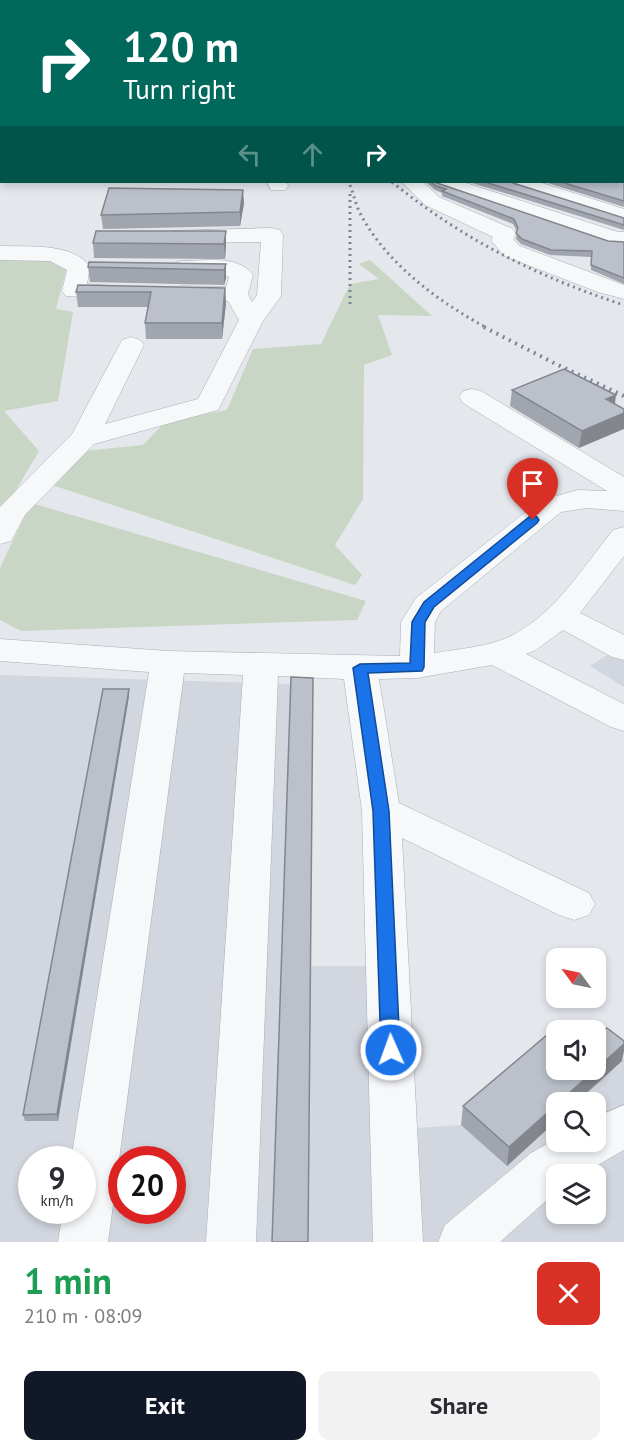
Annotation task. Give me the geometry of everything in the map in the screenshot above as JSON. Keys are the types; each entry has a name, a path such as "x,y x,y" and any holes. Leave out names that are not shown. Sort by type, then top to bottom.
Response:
{"lane":[{"path":"413,183 432,201 505,234 620,239"},
{"path":"447,183 620,239"},
{"path":"523,183 624,216"},
{"path":"554,193 577,183"},
{"path":"598,207 624,195"},
{"path":"505,234 502,240 512,250 624,292"},
{"path":"84,438 209,404 251,320 269,296 272,235 153,237"},
{"path":"0,253 54,254 91,267 74,291 236,294"},
{"path":"160,267 229,268 241,275 236,294 251,320"},
{"path":"0,535 12,511 84,438 131,345"},
{"path":"472,397 624,489"},
{"path":"417,667 418,622 428,605 550,506 565,499 585,498 624,502"},
{"path":"0,650 261,667 417,667 497,653 524,643 545,630 561,616 620,548"},
{"path":"561,616 624,649"},
{"path":"497,653 624,718"},
{"path":"83,1242 168,662"},
{"path":"231,1242 261,667"},
{"path":"360,668 381,811 398,1242"},
{"path":"381,811 574,904"},
{"path":"606,1135 624,1126"},
{"path":"463,1242 548,1169 577,1152"}],"shaded area":[{"path":"624,641 624,687 590,666 620,647"},
{"path":"0,675 291,684 310,966 371,966 372,1131 461,1125 546,1076 546,1080 606,1080 606,1066 624,1059 624,1242 0,1242"}],"green space":[{"path":"45,257 66,270 56,309 73,312 58,401 4,411 39,451 0,517 0,260"},
{"path":"370,260 432,316 378,315 392,355 364,365 363,499 335,545 362,575 355,585 52,485 84,451 143,445 165,422 227,410 253,349 321,344 350,284 379,279 359,264"},
{"path":"31,503 366,601 357,620 21,631 0,620 0,568"}],"building":[{"path":"432,183 608,241 624,242 624,278 591,265 592,251 551,250 522,239 516,233 518,228 514,219 442,191 446,189"},
{"path":"488,183 513,183 624,218 624,225"},
{"path":"564,183 624,183 624,201"},
{"path":"109,188 243,190 240,212 101,215"},
{"path":"96,231 226,231 224,244 93,243"},
{"path":"89,262 226,264 224,270 88,267"},
{"path":"78,285 225,288 222,323 145,323 151,292 76,292"},
{"path":"564,369 616,395 606,399 624,409 624,413 582,431 512,390"},
{"path":"291,677 313,678 308,1242 272,1242"},
{"path":"103,689 129,689 57,1114 23,1115"},
{"path":"607,1028 624,1041 624,1044 606,1060"},
{"path":"546,1036 546,1080 584,1080 570,1092 546,1092 546,1114 509,1147 463,1106"}],"railway":[{"path":"393,183 473,239 531,269 624,305"},
{"path":"350,185 359,212 372,233 400,266 433,294 487,328"},
{"path":"350,194 350,305"},
{"path":"484,327 624,396"}],"route":[{"path":"391,1050 381,811 360,668 417,667 418,622 428,605 533,520"}]}
